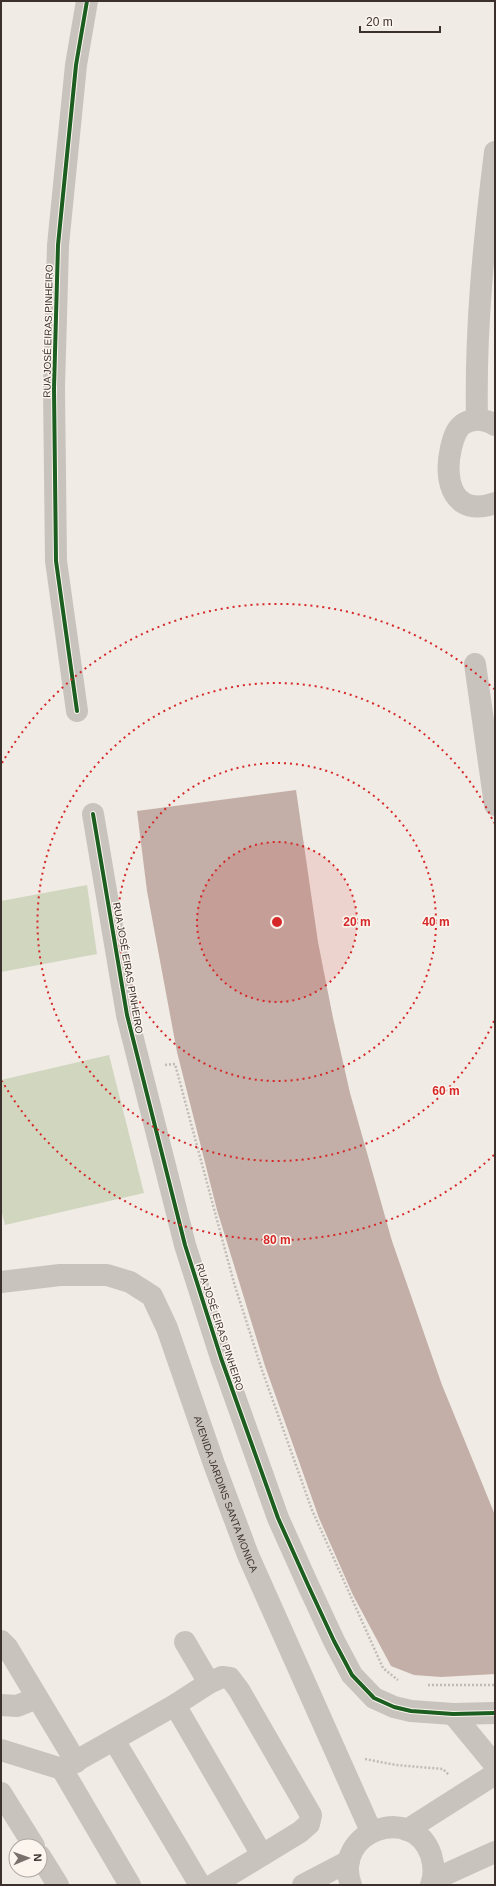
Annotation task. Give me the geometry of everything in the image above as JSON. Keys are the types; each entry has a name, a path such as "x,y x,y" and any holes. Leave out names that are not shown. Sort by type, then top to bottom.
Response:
{"street":[{"name":"RUA JOSÉ EIRAS PINHEIRO","path":"77,711 56,561 54,388 58,245 76,65 87,1"},
{"path":"495,152 488,209 476,364 486,422 463,424 454,435 449,457 451,489 460,502 474,506 486,506 495,503"},
{"path":"475,664 495,805"},
{"name":"RUA JOSÉ EIRAS PINHEIRO","path":"94,814 127,1015 185,1245 221,1358 278,1518 334,1642 352,1675 374,1698 394,1707 411,1711 454,1714 495,1713"},
{"name":"AVENIDA JARDINS SANTA MONICA","path":"1,1282 60,1275 107,1275 130,1282 152,1296 167,1328 214,1464 248,1555 371,1831"},
{"path":"1,1641 8,1647 37,1698 130,1885"},
{"path":"185,1642 209,1683"},
{"path":"1,1750 69,1765 175,1705 209,1683 222,1677 230,1678 239,1690 311,1815 309,1824 305,1828 214,1885"},
{"path":"1,1705 17,1706 37,1698"},
{"path":"175,1705 262,1855"},
{"path":"454,1714 495,1765"},
{"path":"114,1740 200,1885"},
{"path":"407,1830 495,1774"},
{"path":"1,1793 29,1838"},
{"path":"351,1885 348,1878 349,1861 357,1844 371,1831 389,1826 407,1830 420,1838 429,1850 434,1865 432,1883"},
{"path":"432,1883 495,1852"},
{"path":"303,1885 349,1861"},
{"path":"48,1869 58,1885"}],"path":[{"path":"141,1070 175,1064 234,1283 262,1370 312,1510 384,1668 399,1681"},
{"path":"425,1685 495,1684"}],"green space":[{"path":"87,885 97,954 1,972 1,901"},
{"path":"109,1055 144,1193 5,1225 1,1209 1,1080"}],"building":[{"path":"296,790 318,942 350,1093 392,1241 442,1385 495,1515 495,1674 441,1677 414,1675 391,1666 353,1595 319,1518 265,1366 217,1210 177,1052 147,891 137,811"}],"cycle path":[{"path":"77,711 56,561 54,388 58,245 76,65 87,1"},
{"path":"93,814 127,1015 185,1245 221,1358 278,1518 334,1641 352,1675 374,1698 394,1707 411,1711 453,1714 495,1713"}]}
